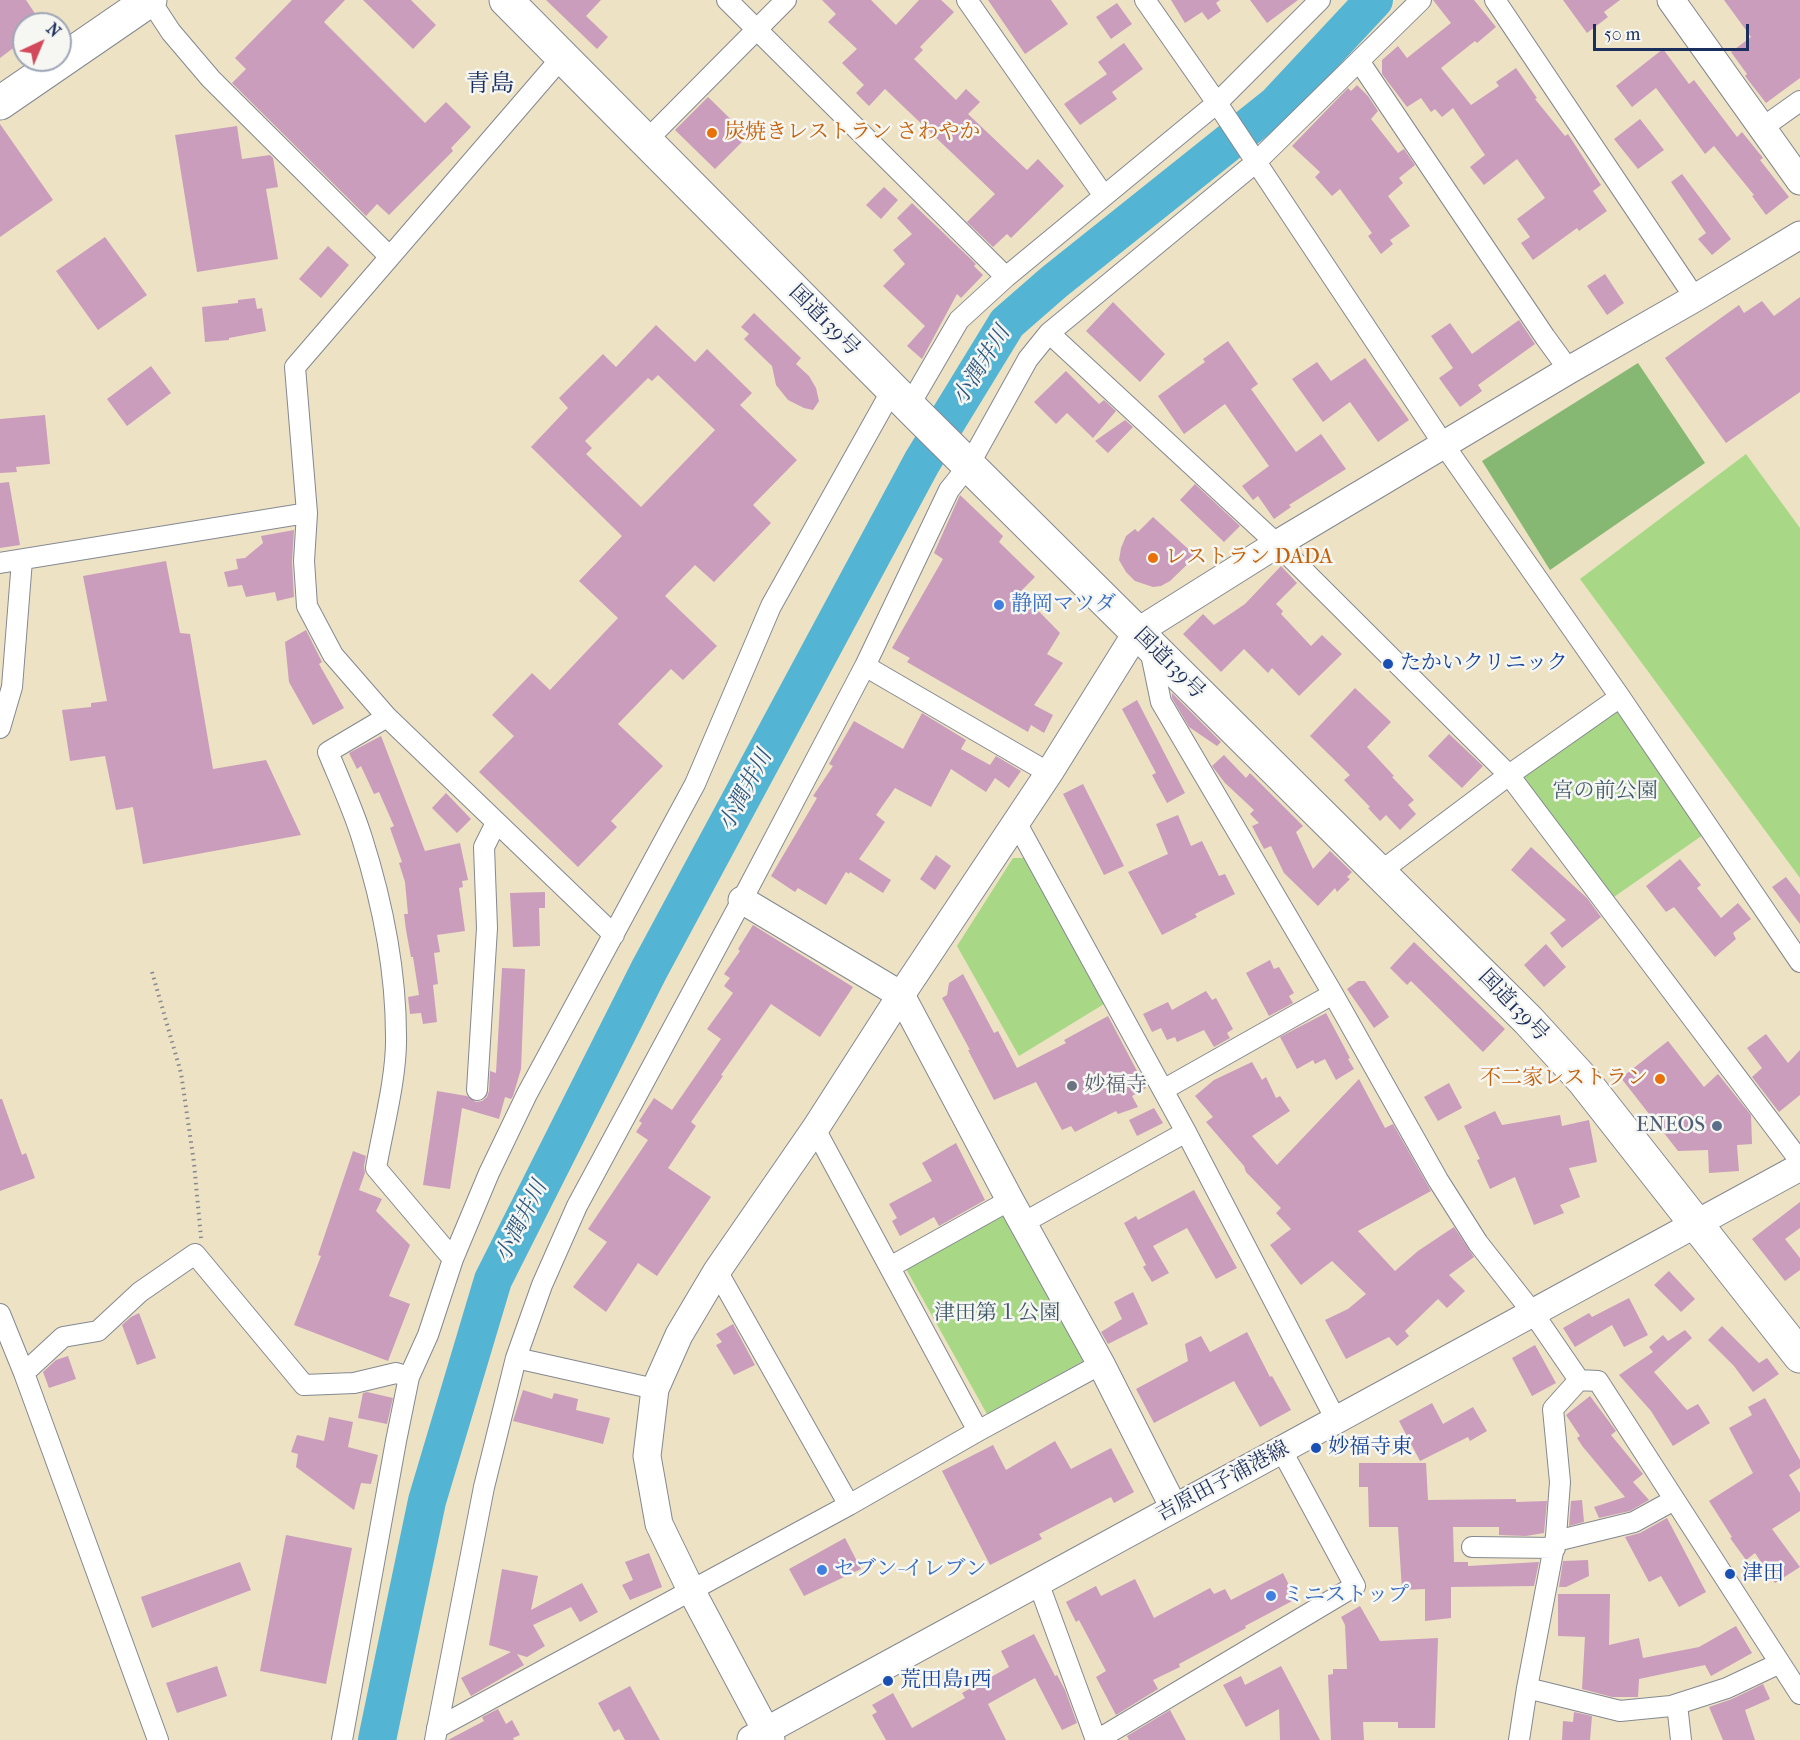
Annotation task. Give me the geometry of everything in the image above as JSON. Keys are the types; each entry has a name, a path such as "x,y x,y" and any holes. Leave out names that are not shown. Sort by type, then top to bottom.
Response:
{"highway":[{"path":"0,103 150,0"},
{"name":"国道139号","path":"506,0 906,403 1528,1020 1583,1080 1800,1356"}],"street":[{"path":"150,0 171,32 211,79 390,257"},
{"path":"727,0 1006,276"},
{"path":"647,140 786,0"},
{"path":"967,0 1104,196"},
{"path":"1145,0 1444,445 1620,697 1800,962"},
{"path":"342,1740 409,1377 428,1335 453,1258 489,1173 527,1094 696,784 771,606 959,320 1006,276 1216,103 1320,0"},
{"path":"436,1734 484,1487 516,1358 542,1285 577,1206 865,666 965,461 1028,359 1049,333 1255,163 1421,0"},
{"path":"1495,0 1695,298"},
{"path":"1671,0 1800,181"},
{"path":"563,56 295,368 307,513 304,561 307,606 333,655 387,717 614,935"},
{"path":"1359,61 1569,370"},
{"path":"1762,128 1800,101"},
{"path":"762,1737 659,1524 647,1456 655,1389 679,1335 717,1271 815,1129 1049,772 1143,639 1278,544 1800,235"},
{"path":"1049,333 1278,544 1509,775 1800,1161"},
{"path":"0,563 307,513"},
{"path":"0,728 12,687 22,560"},
{"path":"1143,639 1161,702 1333,994 1438,1180 1478,1243 1533,1313 1579,1380"},
{"path":"865,666 1049,772"},
{"path":"1380,872 1509,775 1620,697"},
{"path":"387,717 328,752 362,836 380,900 393,981 396,1038 390,1089 376,1168 453,1258"},
{"path":"1016,822 1186,1132 1336,1420"},
{"path":"477,1090 487,928 484,847 496,823"},
{"path":"742,900 901,995 1010,1200 1101,1364 1173,1508"},
{"path":"1163,1090 1333,994"},
{"path":"815,1129 978,1431"},
{"path":"1023,1223 1186,1132"},
{"name":"吉原田子浦港線","path":"762,1737 1038,1582 1800,1167"},
{"path":"890,1267 1010,1200"},
{"path":"24,1373 63,1337 98,1332 140,1292 195,1254 304,1385 354,1383 396,1372 409,1377"},
{"path":"717,1271 849,1505"},
{"path":"0,1314 24,1373 158,1740"},
{"path":"516,1358 655,1389"},
{"path":"436,1734 691,1590 849,1505 1101,1364"},
{"path":"1579,1380 1598,1381 1800,1694"},
{"path":"1519,1740 1555,1545 1560,1482 1553,1409 1579,1380"},
{"path":"1038,1582 1097,1740 1355,1586 1282,1450"},
{"path":"1472,1547 1555,1545 1634,1522 1674,1500"},
{"path":"1527,1688 1620,1711 1677,1704 1727,1689 1780,1663"},
{"path":"1677,1704 1681,1740"}],"path":[{"path":"152,972 181,1073 202,1234 195,1254"}],"green space":[{"path":"1638,363 1705,463 1550,570 1482,461"},
{"path":"1746,454 1800,528 1800,878 1580,579"},
{"name":"宮の前公園","path":"1618,706 1710,830 1611,899 1515,777"},
{"path":"1013,858 1027,858 1104,1004 1019,1056 957,946"},
{"name":"津田第１公園","path":"1006,1214 1087,1359 987,1414 906,1269"}],"building":[{"path":"0,0 26,0 34,12 12,12 12,49 0,58"},
{"path":"292,0 345,0 324,22 425,123 446,102 471,127 451,148 453,151 389,215 377,204 366,216 232,83 246,69 235,58"},
{"path":"363,0 411,0 436,25 413,49"},
{"path":"546,0 601,0 586,16 608,37 597,49"},
{"path":"822,0 871,0 896,25 919,0 941,0 954,12 920,47 923,50 914,59 956,100 966,89 980,102 968,114 1027,170 1038,159 1064,186 1011,238 1007,234 993,247 967,222 995,194 885,89 869,106 856,93 864,85 842,63 857,49 828,22 836,14"},
{"path":"988,0 1051,0 1068,24 1025,54"},
{"path":"1171,0 1220,0 1216,3 1221,11 1208,20 1202,12 1185,23"},
{"path":"1250,0 1298,0 1267,23"},
{"path":"1433,0 1474,0 1496,27 1441,68 1471,105 1499,86 1496,82 1516,68 1537,98 1535,99 1565,136 1568,134 1601,185 1593,191 1607,211 1579,231 1577,228 1533,260 1521,243 1530,237 1517,219 1545,198 1517,159 1484,185 1470,167 1485,155 1453,108 1442,117 1435,109 1431,112 1421,98 1407,107 1382,74 1382,60 1398,46 1407,58 1451,23"},
{"path":"1563,0 1620,0 1604,12 1608,17 1587,33"},
{"path":"1724,0 1800,0 1800,78 1766,103 1745,76 1747,74 1731,52 1751,37"},
{"path":"1117,3 1132,24 1111,39 1096,17"},
{"path":"1124,43 1143,69 1112,92 1117,99 1080,125 1064,104 1107,74 1098,62"},
{"path":"1663,49 1689,84 1694,80 1737,137 1742,132 1763,158 1760,160 1789,197 1766,215 1752,196 1754,195 1714,146 1705,154 1656,88 1632,107 1616,86"},
{"path":"1357,85 1378,111 1371,119 1398,153 1404,149 1415,165 1399,178 1403,183 1388,196 1410,226 1390,240 1393,244 1381,254 1368,236 1372,233 1340,189 1332,196 1315,177 1320,172 1292,146 1348,88 1351,91"},
{"name":"炭焼きレストラン さわやか","path":"708,97 748,136 715,169 675,130"},
{"path":"1640,119 1664,150 1638,169 1614,139"},
{"path":"0,124 53,200 0,237"},
{"path":"237,126 242,159 270,155 273,158 278,187 266,189 278,259 197,272 175,135"},
{"path":"1682,174 1731,239 1712,255 1698,239 1706,233 1671,182"},
{"path":"884,187 898,200 881,219 866,205"},
{"path":"912,203 976,264 974,266 983,275 961,298 957,294 922,359 907,346 925,326 883,286 905,264 893,250 912,234 897,218"},
{"path":"105,237 147,295 98,330 56,271"},
{"path":"328,246 349,265 321,298 299,279"},
{"path":"1605,274 1624,303 1607,315 1587,286"},
{"path":"1800,297 1800,392 1726,443 1665,358 1739,305 1744,313 1762,301 1774,316"},
{"path":"255,298 257,309 262,308 266,331 229,338 229,340 205,342 202,307 238,303 238,300"},
{"path":"1113,302 1165,354 1140,382 1086,331"},
{"path":"754,313 801,358 796,364 809,376 816,388 819,401 813,410 788,400 776,385 772,366 744,339 749,334 741,327"},
{"path":"1519,320 1535,344 1478,385 1482,391 1460,407 1439,378 1453,368 1431,336 1450,323 1472,354"},
{"path":"656,325 695,362 707,349 752,393 740,405 797,460 753,505 771,523 714,582 695,565 665,596 717,646 683,680 671,669 618,724 663,766 611,821 617,827 578,867 479,772 514,736 492,715 532,673 550,690 618,618 579,581 622,536 531,447 568,408 559,398 603,354 616,367","holes":["658,375 715,430 641,507 586,454 592,448 585,441 648,378 652,381"]},
{"path":"1228,341 1258,384 1251,389 1296,452 1321,434 1346,469 1289,505 1291,507 1274,519 1258,496 1253,500 1242,486 1269,466 1225,404 1184,434 1158,396 1205,362 1203,359"},
{"path":"1365,358 1409,420 1378,442 1350,402 1323,422 1292,379 1317,362 1331,381"},
{"path":"151,366 171,393 127,426 107,399"},
{"path":"1066,371 1099,404 1104,400 1116,411 1093,438 1067,413 1056,424 1034,402"},
{"path":"45,415 50,464 16,467 17,472 0,473 0,419"},
{"path":"1125,420 1133,427 1108,453 1095,441"},
{"path":"9,482 20,545 0,548 0,483"},
{"path":"1195,484 1240,526 1224,542 1180,500"},
{"path":"960,495 1003,536 999,542 1035,577 1020,592 1060,633 1047,654 1063,663 1034,705 1053,715 1044,733 1031,725 1028,732 907,662 910,658 892,648 943,559 934,553"},
{"path":"1153,517 1196,556 1170,581 1153,587 1135,581 1119,560 1126,536 1135,529 1138,532"},
{"path":"294,530 292,562 294,597 277,601 275,592 246,597 242,585 228,587 224,572 238,569 236,559 245,558 263,543 261,536"},
{"path":"166,561 180,633 190,634 213,769 266,760 301,835 143,864 133,807 116,810 105,756 70,761 62,710 91,707 91,703 107,701 83,576"},
{"path":"1281,566 1297,583 1276,604 1283,611 1281,614 1311,646 1322,635 1342,654 1299,696 1272,668 1268,673 1244,649 1221,672 1183,634 1203,614 1214,625 1245,604"},
{"path":"306,630 322,662 319,664 344,708 313,725 289,682 285,642"},
{"path":"1355,688 1391,722 1367,747 1414,800 1408,805 1416,814 1400,830 1386,815 1380,821 1344,780 1350,775 1310,736"},
{"path":"1172,693 1221,742 1217,746 1189,727 1172,698"},
{"path":"1137,700 1185,793 1167,803 1152,775 1156,773 1122,709"},
{"path":"922,713 966,740 961,749 990,765 996,756 1021,771 1009,788 995,778 986,792 951,769 931,807 895,788 876,815 885,822 859,859 891,880 883,893 850,872 849,874 846,872 826,905 798,888 795,892 771,876 817,798 813,796 833,766 829,764 854,721 903,749"},
{"path":"1449,734 1483,766 1462,788 1428,756"},
{"path":"381,736 425,851 460,843 468,880 462,881 463,887 459,888 465,931 437,935 440,952 434,953 438,984 433,985 437,1022 423,1024 421,1013 410,1014 408,997 419,995 406,930 404,914 408,914 405,882 399,863 402,862 390,828 394,826 379,792 374,794 361,766 357,769 349,753"},
{"path":"1224,755 1246,778 1250,773 1303,826 1296,832 1313,869 1330,851 1352,872 1347,877 1350,879 1337,892 1335,888 1318,906 1284,873 1271,846 1264,849 1252,826 1259,823 1250,814 1254,810 1225,783 1212,766"},
{"path":"1083,784 1124,866 1104,875 1063,794"},
{"path":"446,793 471,819 457,833 432,808"},
{"path":"1178,815 1191,846 1202,841 1219,876 1225,874 1235,894 1195,914 1197,917 1162,935 1128,872 1168,854 1156,824"},
{"path":"1531,847 1587,898 1601,917 1562,948 1550,933 1566,920 1511,870"},
{"path":"936,855 951,866 935,890 920,879"},
{"path":"1680,859 1701,885 1697,888 1721,918 1738,903 1751,919 1733,933 1736,939 1715,957 1674,907 1666,912 1646,886"},
{"path":"1786,877 1800,895 1800,924 1772,887"},
{"path":"545,892 545,908 539,908 540,946 513,947 510,893"},
{"path":"753,925 853,987 820,1037 771,1004 691,1122 696,1126 668,1168 711,1197 657,1276 638,1263 606,1312 573,1287 607,1242 588,1229 648,1140 636,1132 642,1123 639,1121 654,1098 672,1110 721,1039 707,1029 733,993 724,986 730,978 724,974 740,951 738,949"},
{"path":"1414,942 1505,1029 1483,1052 1411,981 1407,985 1390,968"},
{"path":"1546,944 1566,967 1544,987 1524,965"},
{"path":"1270,960 1274,969 1279,967 1294,993 1289,996 1293,1003 1269,1016 1246,973"},
{"path":"502,968 525,969 521,1069 513,1096 511,1099 505,1097 499,1119 462,1108 450,1189 423,1185 437,1091 467,1096 476,1102 482,1101 487,1097 489,1091 490,1071 496,1073"},
{"path":"963,974 994,1033 998,1031 1017,1068 1066,1043 1064,1040 1108,1016 1146,1088 1132,1096 1138,1107 1118,1114 1116,1111 1075,1132 1071,1126 1062,1130 1036,1082 994,1100 942,998 947,995 949,983"},
{"path":"1358,981 1365,981 1389,1017 1374,1028 1347,989"},
{"path":"1206,991 1212,1000 1216,998 1233,1029 1227,1033 1230,1038 1214,1047 1204,1030 1177,1042 1175,1037 1167,1040 1161,1028 1152,1032 1143,1014 1168,1002 1172,1010"},
{"path":"1326,1013 1354,1069 1336,1080 1325,1059 1315,1064 1313,1060 1297,1069 1280,1037"},
{"path":"1766,1034 1788,1063 1800,1050 1800,1095 1779,1112 1752,1077 1762,1068 1747,1048"},
{"path":"1668,1041 1704,1087 1718,1074 1751,1115 1752,1144 1737,1145 1739,1171 1709,1173 1708,1150 1678,1151 1621,1078"},
{"path":"1252,1062 1262,1080 1266,1077 1276,1098 1280,1096 1290,1111 1252,1136 1277,1165 1359,1079 1385,1128 1393,1124 1431,1191 1358,1231 1395,1271 1418,1251 1454,1227 1474,1257 1449,1275 1465,1291 1447,1308 1438,1299 1405,1331 1409,1336 1397,1346 1389,1337 1346,1359 1325,1320 1348,1309 1366,1294 1332,1261 1301,1285 1270,1245 1291,1229 1276,1213 1281,1208 1246,1172 1244,1166 1206,1122 1213,1117 1195,1096 1214,1080"},
{"path":"1449,1083 1462,1108 1438,1121 1424,1097"},
{"path":"0,1099 2,1099 22,1155 26,1153 35,1178 0,1191"},
{"path":"1154,1108 1163,1123 1137,1136 1129,1120"},
{"path":"1495,1111 1502,1125 1560,1115 1562,1126 1589,1120 1597,1162 1569,1168 1580,1197 1560,1205 1564,1213 1534,1225 1515,1177 1490,1189 1477,1160 1480,1159 1464,1126"},
{"path":"956,1143 985,1200 939,1226 934,1217 900,1236 892,1221 897,1218 889,1204 932,1181 922,1163"},
{"path":"353,1151 366,1156 365,1173 359,1190 382,1199 376,1211 410,1245 389,1296 410,1304 388,1361 294,1325 321,1256 318,1255"},
{"path":"1194,1190 1237,1268 1216,1279 1187,1228 1153,1246 1169,1273 1152,1282 1143,1267 1146,1265 1124,1223 1136,1216 1138,1220"},
{"path":"1800,1202 1800,1228 1785,1239 1800,1258 1800,1270 1785,1281 1752,1239"},
{"path":"1669,1271 1695,1299 1681,1312 1654,1285"},
{"path":"1133,1292 1148,1324 1108,1344 1101,1332 1122,1319 1114,1302"},
{"path":"1629,1298 1648,1335 1624,1347 1612,1325 1575,1347 1563,1328 1589,1313 1592,1317"},
{"path":"139,1313 156,1358 137,1365 122,1325"},
{"path":"733,1324 755,1365 734,1375 716,1345 722,1342 716,1334"},
{"path":"1722,1326 1759,1363 1767,1358 1779,1374 1753,1392 1734,1366 1708,1340"},
{"path":"1685,1330 1692,1338 1654,1372 1687,1410 1698,1404 1710,1423 1673,1446 1651,1411 1619,1375 1653,1352 1649,1347 1663,1335 1668,1341"},
{"path":"1247,1332 1270,1377 1272,1376 1291,1410 1260,1427 1234,1381 1154,1423 1136,1389 1188,1361 1185,1344 1201,1336 1210,1352"},
{"path":"1535,1345 1556,1383 1532,1396 1512,1358"},
{"path":"68,1356 76,1379 49,1388 43,1372 56,1360"},
{"path":"523,1390 552,1399 554,1393 578,1399 576,1410 610,1418 603,1444 513,1421"},
{"path":"363,1393 393,1398 387,1424 358,1418"},
{"path":"1590,1396 1616,1431 1611,1435 1643,1474 1633,1482 1649,1500 1630,1511 1599,1518 1594,1507 1625,1497 1583,1447 1577,1438 1580,1436 1566,1415"},
{"path":"1765,1398 1800,1460 1800,1468 1789,1475 1800,1493 1800,1511 1772,1529 1800,1567 1775,1583 1755,1553 1746,1560 1730,1538 1732,1537 1709,1501 1753,1473 1729,1428 1752,1415 1748,1407"},
{"path":"1432,1403 1443,1424 1473,1407 1487,1431 1470,1441 1468,1437 1420,1461 1399,1421"},
{"path":"329,1417 353,1422 348,1447 378,1455 371,1484 361,1483 354,1510 296,1467 298,1454 291,1452 297,1435 324,1441"},
{"path":"1055,1441 1071,1469 1111,1448 1134,1492 1114,1503 1111,1497 1039,1534 1042,1539 990,1565 942,1471 993,1445 1006,1470"},
{"path":"1359,1463 1426,1463 1428,1500 1547,1501 1544,1533 1526,1536 1499,1535 1499,1527 1453,1527 1454,1562 1468,1562 1468,1566 1539,1562 1534,1586 1451,1587 1451,1618 1425,1621 1425,1589 1402,1590 1398,1527 1369,1527 1368,1487 1359,1487"},
{"path":"1582,1500 1584,1522 1569,1526 1571,1501"},
{"path":"1667,1518 1706,1592 1679,1607 1661,1576 1649,1582 1625,1537 1640,1533"},
{"path":"286,1535 352,1548 326,1684 260,1671"},
{"path":"845,1538 861,1569 804,1596 789,1569"},
{"path":"649,1553 662,1587 630,1600 622,1585 633,1580 625,1562"},
{"path":"1588,1560 1589,1576 1566,1587 1559,1587 1563,1561"},
{"path":"240,1562 251,1590 152,1628 141,1597"},
{"path":"502,1569 538,1576 531,1610 582,1583 598,1612 580,1622 571,1607 533,1625 545,1646 527,1657 517,1654 524,1665 471,1696 461,1678 511,1652 489,1645"},
{"path":"1283,1573 1296,1599 1179,1664 1180,1667 1153,1680 1158,1689 1116,1715 1096,1677 1106,1671 1079,1620 1076,1622 1066,1602 1096,1586 1101,1596 1135,1579 1154,1618 1210,1588 1214,1594 1225,1589 1231,1600"},
{"path":"1558,1594 1610,1594 1609,1645 1639,1638 1643,1658 1699,1647 1736,1626 1752,1653 1711,1676 1705,1665 1639,1679 1638,1697 1612,1697 1582,1689 1585,1637 1558,1636"},
{"path":"1360,1606 1380,1641 1438,1638 1435,1728 1398,1728 1398,1722 1363,1722 1364,1740 1331,1740 1328,1675 1333,1674 1333,1669 1347,1669 1345,1625 1341,1617"},
{"path":"1034,1634 1055,1676 1057,1675 1065,1690 1077,1723 1062,1730 1035,1678 988,1704 1006,1740 886,1740 872,1715 877,1712 872,1705 893,1693 912,1728 965,1698 962,1693 1009,1667 1001,1651"},
{"path":"217,1666 227,1696 177,1713 166,1683"},
{"path":"1281,1666 1320,1740 1280,1740 1279,1709 1246,1727 1223,1685 1241,1676 1245,1685"},
{"path":"1763,1684 1770,1699 1745,1710 1755,1740 1723,1740 1709,1707"},
{"path":"630,1686 660,1740 625,1740 619,1729 614,1732 598,1703"},
{"path":"498,1709 506,1724 512,1720 520,1735 513,1738 514,1740 448,1740 484,1721 482,1717"},
{"path":"1170,1710 1186,1740 1129,1740 1127,1736"},
{"path":"1574,1712 1592,1716 1590,1740 1562,1740 1563,1721 1573,1722"}],"waterway":[{"name":"小潤井川","path":"377,1740 427,1501 493,1280 649,970 922,462 1007,323 1054,282 1277,104 1374,0"}],"place":[{"name":"炭焼きレストラン さわやか","path":"712,133"},
{"name":"レストラン DADA","path":"1153,558"},
{"name":"静岡マツダ","path":"999,605"},
{"name":"たかいクリニック","path":"1388,664"},
{"name":"不二家レストラン","path":"1660,1079"},
{"name":"妙福寺","path":"1072,1086"},
{"name":"ENEOS","path":"1717,1126"},
{"name":"妙福寺東","path":"1316,1448"},
{"name":"セブン-イレブン","path":"822,1570"},
{"name":"津田","path":"1730,1574"},
{"name":"ミニストップ","path":"1271,1596"},
{"name":"荒田島1西","path":"888,1681"}],"district":[{"name":"青島","path":"490,85"}]}
